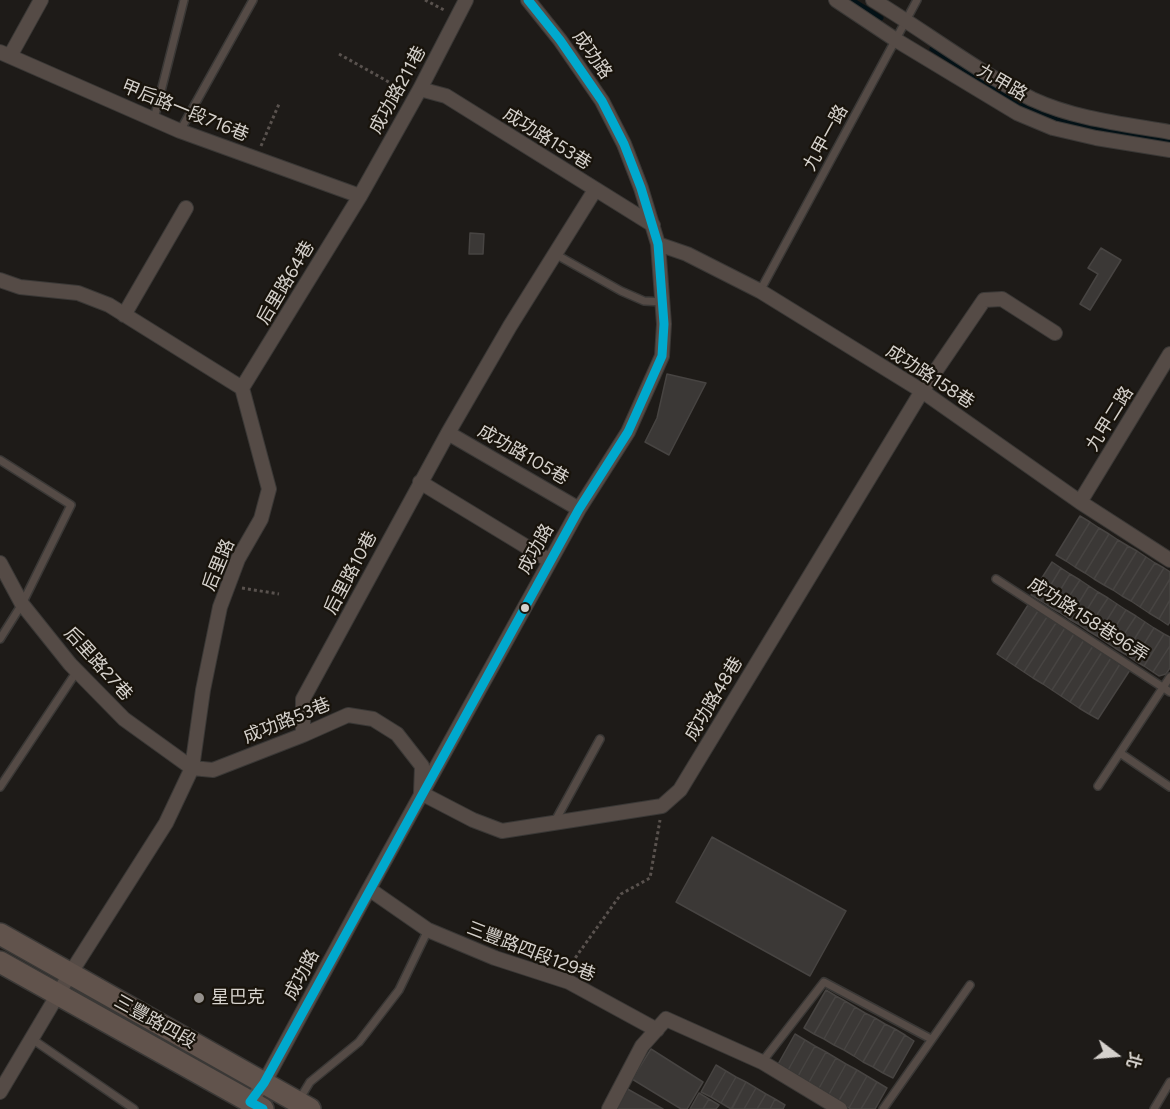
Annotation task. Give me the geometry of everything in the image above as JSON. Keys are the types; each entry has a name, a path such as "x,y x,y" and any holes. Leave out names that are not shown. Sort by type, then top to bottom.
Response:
{"main road":[{"name":"三豐路四段","path":"0,934 304,1106"},
{"name":"三豐路四段","path":"0,962 257,1105"}],"street":[{"path":"5,54 41,0"},
{"name":"成功路211巷","path":"360,196 418,93 466,0"},
{"name":"成功路","path":"257,1105 264,1083 369,889 579,509 628,432 662,356 664,324 658,244 624,144 602,100 560,40 528,0"},
{"name":"九甲路","path":"836,0 896,40 1017,113 1053,129 1170,150"},
{"name":"九甲路","path":"873,0 1033,99 1064,111 1099,120 1170,132"},
{"name":"甲后路一段716巷","path":"5,54 180,131 360,196"},
{"name":"成功路153巷","path":"418,93 446,96 653,225"},
{"name":"后里路10巷","path":"303,735 303,699 448,433 510,326 595,190"},
{"name":"后里路64巷","path":"242,388 360,196"},
{"path":"124,315 186,208"},
{"name":"成功路158巷","path":"658,244 687,254 760,291 922,391 1080,502 1170,560"},
{"path":"0,280 20,287 78,293 109,305 242,388"},
{"name":"成功路48巷","path":"662,806 680,790 922,391 984,300 1002,299 1055,333"},
{"name":"九甲二路","path":"1080,502 1170,354"},
{"name":"后里路","path":"0,1092 70,974 166,823 192,768 203,690 220,607 238,559 261,519 269,489 242,388"},
{"name":"成功路105巷","path":"448,433 579,509"},
{"path":"420,482 550,561"},
{"name":"后里路27巷","path":"0,563 22,604 77,671 124,719 192,768"},
{"name":"成功路53巷","path":"192,768 213,770 348,715 373,719 397,734 422,766 422,793"},
{"path":"422,793 473,820 502,831 662,806"},
{"name":"三豐路四段129巷","path":"369,889 428,930 495,958 569,982 657,1030"},
{"path":"609,1109 642,1046 666,1019 762,1062 840,1109"}],"lane":[{"path":"154,119 184,0"},
{"path":"180,131 253,0"},
{"name":"九甲一路","path":"760,291 918,0"},
{"path":"555,254 621,291 644,301 663,302"},
{"path":"0,460 71,504 22,604 0,639"},
{"name":"成功路158巷96弄","path":"996,579 1167,690"},
{"path":"0,787 77,671"},
{"path":"1098,786 1167,690 1170,677"},
{"path":"554,823 600,739"},
{"path":"1120,753 1170,787"},
{"path":"304,1106 310,1082 360,1042 399,990 428,930"},
{"path":"762,1062 824,982 931,1039"},
{"path":"883,1109 969,985"},
{"path":"32,1039 134,1109"},
{"path":"1154,1109 1170,1082"}],"path":[{"path":"425,0 457,17"},
{"path":"339,54 418,93"},
{"path":"256,158 279,104"},
{"path":"228,586 279,594"},
{"path":"569,982 573,961 621,894 650,878 662,806"}],"building":[{"path":"470,233 484,234 483,254 469,254"},
{"path":"1101,248 1121,260 1090,310 1080,304 1098,274 1088,268"},
{"path":"667,374 706,383 669,455 645,442 657,418"},
{"path":"1080,516 1090,522 1066,561 1056,555"},
{"path":"1090,522 1099,528 1075,567 1066,561"},
{"path":"1099,528 1109,534 1085,573 1075,567"},
{"path":"1109,534 1118,540 1094,579 1085,573"},
{"path":"1118,540 1128,546 1104,585 1094,579"},
{"path":"1128,546 1137,551 1113,590 1104,585"},
{"path":"1137,551 1146,557 1122,596 1113,590"},
{"path":"1146,557 1155,563 1131,601 1122,596"},
{"path":"1052,562 1061,568 1041,601 1031,595"},
{"path":"1155,563 1164,568 1140,607 1131,601"},
{"path":"1061,568 1070,574 1050,607 1041,601"},
{"path":"1164,568 1170,572 1170,579 1149,613 1140,607"},
{"path":"1070,574 1080,580 1059,612 1050,607"},
{"path":"1170,579 1170,600 1159,619 1149,613"},
{"path":"1080,580 1089,586 1069,619 1059,612"},
{"path":"1089,586 1098,592 1078,624 1069,619"},
{"path":"1098,592 1108,598 1087,630 1078,624"},
{"path":"1108,598 1117,604 1097,636 1087,630"},
{"path":"1170,600 1170,622 1168,625 1159,619"},
{"path":"1117,604 1126,610 1106,642 1097,636"},
{"path":"1028,605 1038,611 1006,660 997,654"},
{"path":"1126,610 1136,616 1115,648 1106,642"},
{"path":"1038,611 1047,617 1015,666 1006,660"},
{"path":"1136,616 1145,622 1125,654 1115,648"},
{"path":"1047,617 1056,623 1024,672 1015,666"},
{"path":"1145,622 1154,628 1134,660 1125,654"},
{"path":"1056,623 1065,628 1033,678 1024,672"},
{"path":"1065,628 1074,634 1043,684 1033,678"},
{"path":"1154,628 1164,634 1144,666 1134,660"},
{"path":"1074,634 1084,640 1052,690 1043,684"},
{"path":"1164,634 1170,637 1170,646 1153,672 1144,666"},
{"path":"1084,640 1093,646 1061,696 1052,690"},
{"path":"1093,646 1102,652 1070,702 1061,696"},
{"path":"1170,646 1170,668 1166,674 1159,676 1153,672"},
{"path":"1102,652 1111,658 1079,708 1070,702"},
{"path":"1111,658 1120,664 1089,714 1079,708"},
{"path":"1120,664 1130,670 1098,719 1089,714"},
{"path":"712,837 846,911 810,976 676,902"},
{"path":"826,990 836,996 814,1034 804,1028"},
{"path":"836,996 845,1001 824,1039 814,1034"},
{"path":"845,1001 855,1007 834,1045 824,1039"},
{"path":"855,1007 865,1013 844,1050 834,1045"},
{"path":"865,1013 875,1018 854,1056 844,1050"},
{"path":"875,1018 885,1024 863,1062 854,1056"},
{"path":"885,1024 895,1029 873,1067 863,1062"},
{"path":"895,1029 905,1035 883,1073 873,1067"},
{"path":"795,1034 805,1040 787,1072 777,1066"},
{"path":"905,1035 914,1041 893,1078 883,1073"},
{"path":"805,1040 815,1046 797,1078 787,1072"},
{"path":"815,1046 826,1052 808,1084 797,1078"},
{"path":"651,1049 703,1082 687,1109 681,1109 632,1079"},
{"path":"826,1052 836,1058 818,1090 808,1084"},
{"path":"836,1058 846,1064 828,1096 818,1090"},
{"path":"846,1064 857,1070 838,1102 828,1096"},
{"path":"716,1065 726,1071 711,1097 701,1092"},
{"path":"857,1070 867,1076 849,1108 838,1102"},
{"path":"726,1071 736,1077 721,1103 711,1097"},
{"path":"867,1076 877,1082 861,1109 849,1108"},
{"path":"736,1077 746,1082 731,1109 721,1103"},
{"path":"746,1082 756,1088 744,1109 732,1109"},
{"path":"877,1082 887,1088 875,1109 861,1109"},
{"path":"624,1087 663,1109 611,1109"},
{"path":"756,1088 766,1094 757,1109 744,1109"},
{"path":"699,1093 709,1099 703,1109 690,1109"},
{"path":"766,1094 775,1099 770,1109 757,1109"},
{"path":"709,1099 719,1105 716,1109 703,1109"},
{"path":"775,1099 785,1105 783,1109 770,1109"}],"waterway":[{"path":"852,0 881,18"},
{"path":"932,49 1026,108 1063,122 1170,141"}],"transit line":[{"path":"263,1109 250,1102 264,1083 579,509 628,432 662,356 664,324 658,244 641,188 624,144 602,101 560,40 528,0"}],"place":[{"name":"星巴克","path":"199,998"}]}
